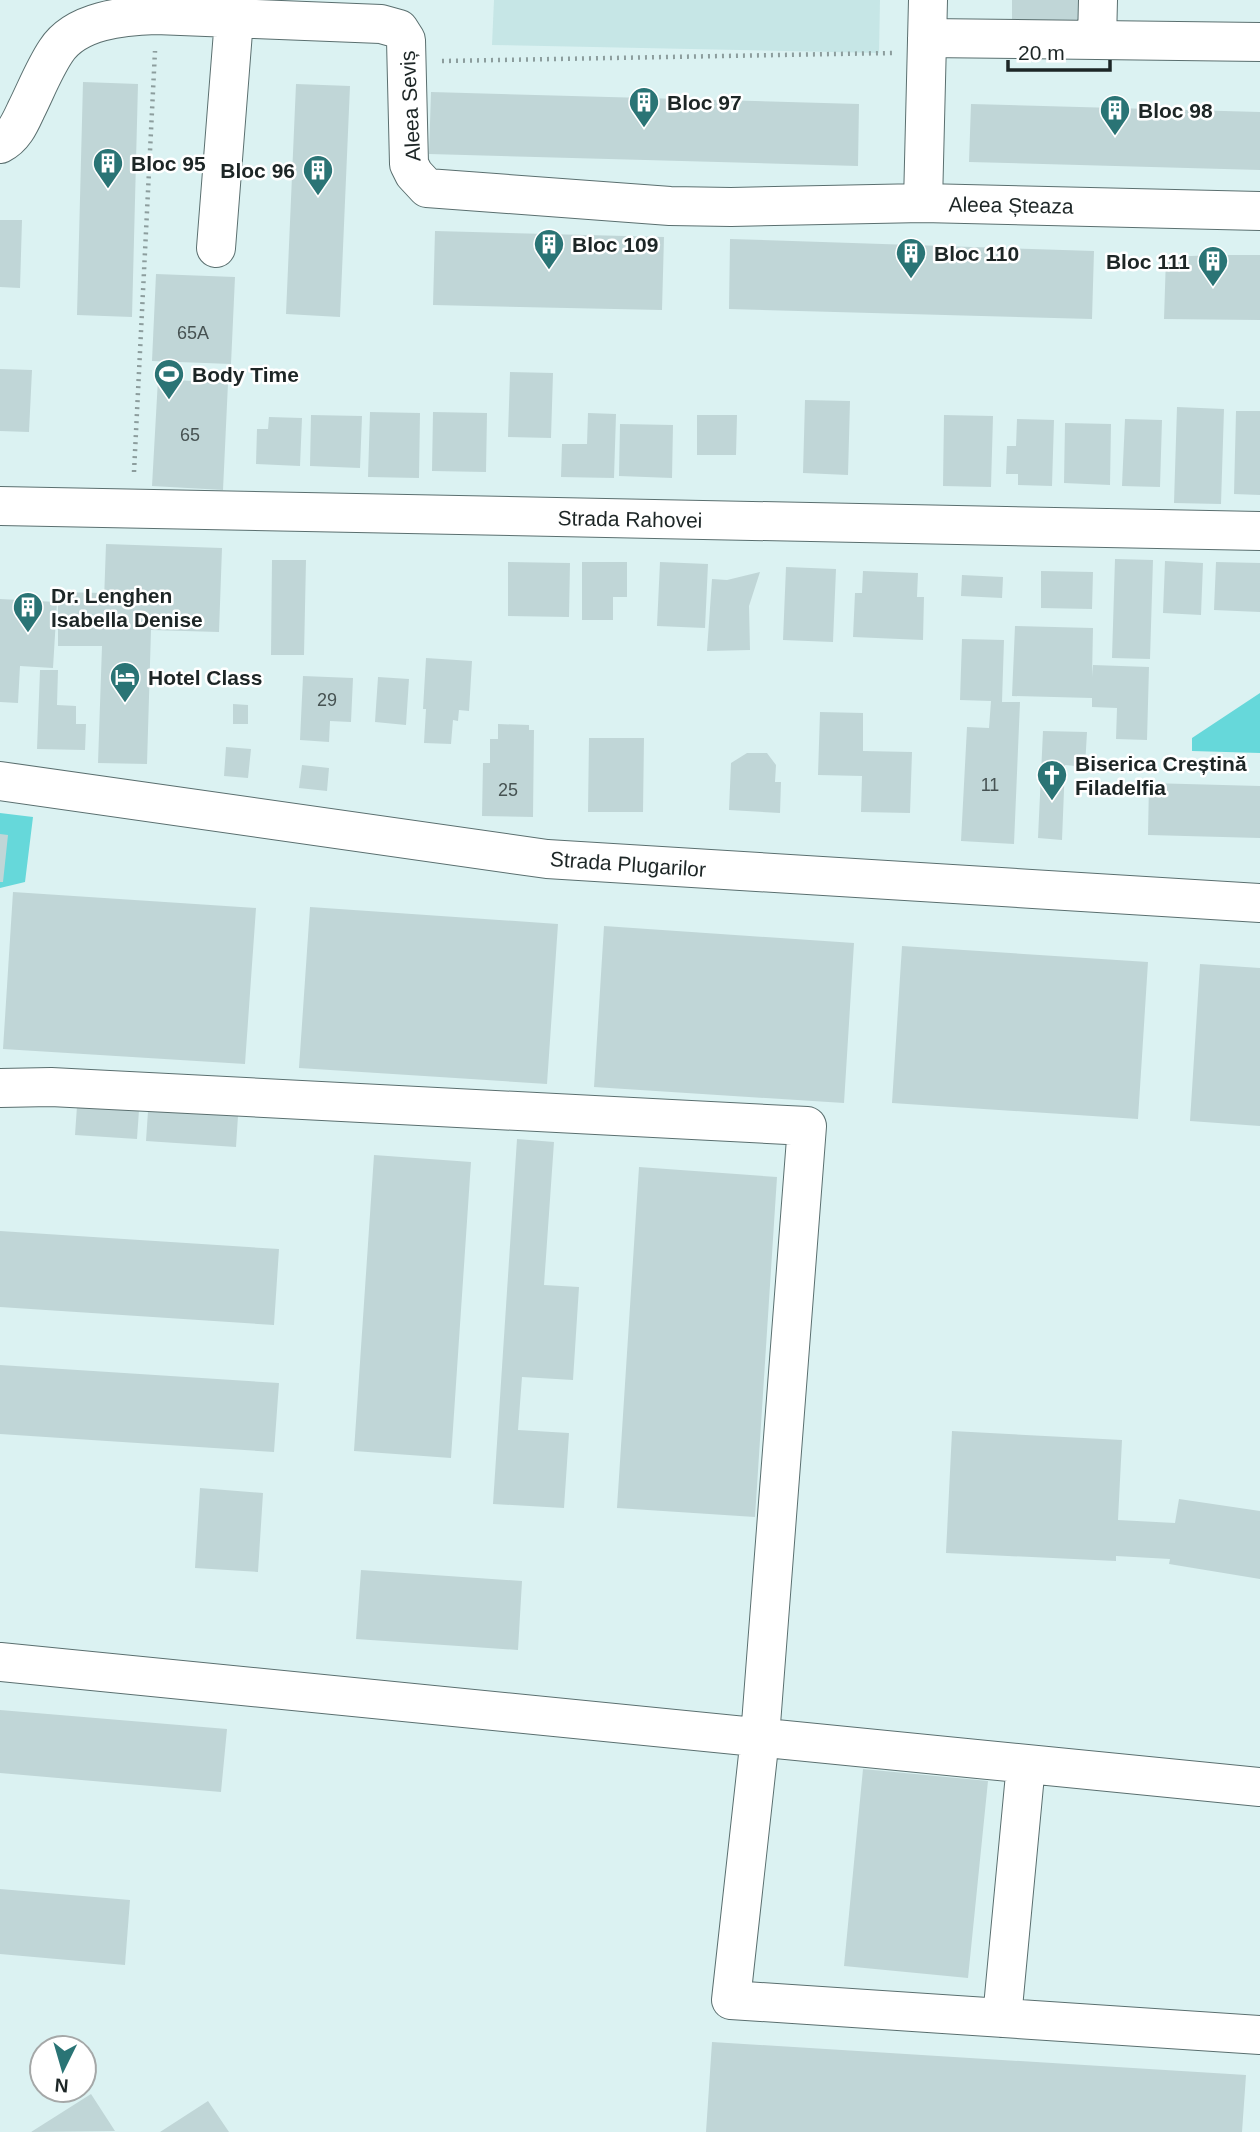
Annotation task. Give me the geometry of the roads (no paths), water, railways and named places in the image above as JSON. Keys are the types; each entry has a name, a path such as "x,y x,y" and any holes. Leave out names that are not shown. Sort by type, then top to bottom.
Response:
{"street":[{"name":"Aleea Șteaza","path":"928,0 923,203 1260,211"},
{"path":"1097,40 1098,0"},
{"name":"Aleea Seviș","path":"0,144 16,130 57,49 99,11 126,17 156,15 382,24 400,29 407,40 410,164 414,174 427,188 670,206 923,203"},
{"path":"216,248 233,19"},
{"path":"927,46 1097,40 1260,42"},
{"name":"Strada Rahovei","path":"0,506 1260,531"},
{"name":"Strada Plugarilor","path":"0,781 547,859 1260,903"},
{"path":"0,1088 51,1087 807,1126 760,1737 731,2000 1260,2035"},
{"path":"0,1662 1260,1787"},
{"path":"1002,2018 1026,1764"}],"place":[{"name":"Bloc 97","path":"644,129"},
{"name":"Bloc 98","path":"1115,137"},
{"name":"Bloc 95","path":"108,190"},
{"name":"Bloc 96","path":"318,197"},
{"name":"Bloc 109","path":"549,271"},
{"name":"Bloc 110","path":"911,280"},
{"name":"Bloc 111","path":"1213,288"},
{"name":"Body Time","path":"169,401"},
{"name":"Dr. Lenghen Isabella Denise","path":"28,634"},
{"name":"Hotel Class","path":"125,704"},
{"name":"Biserica Creștină Filadelfia","path":"1052,802"}]}
